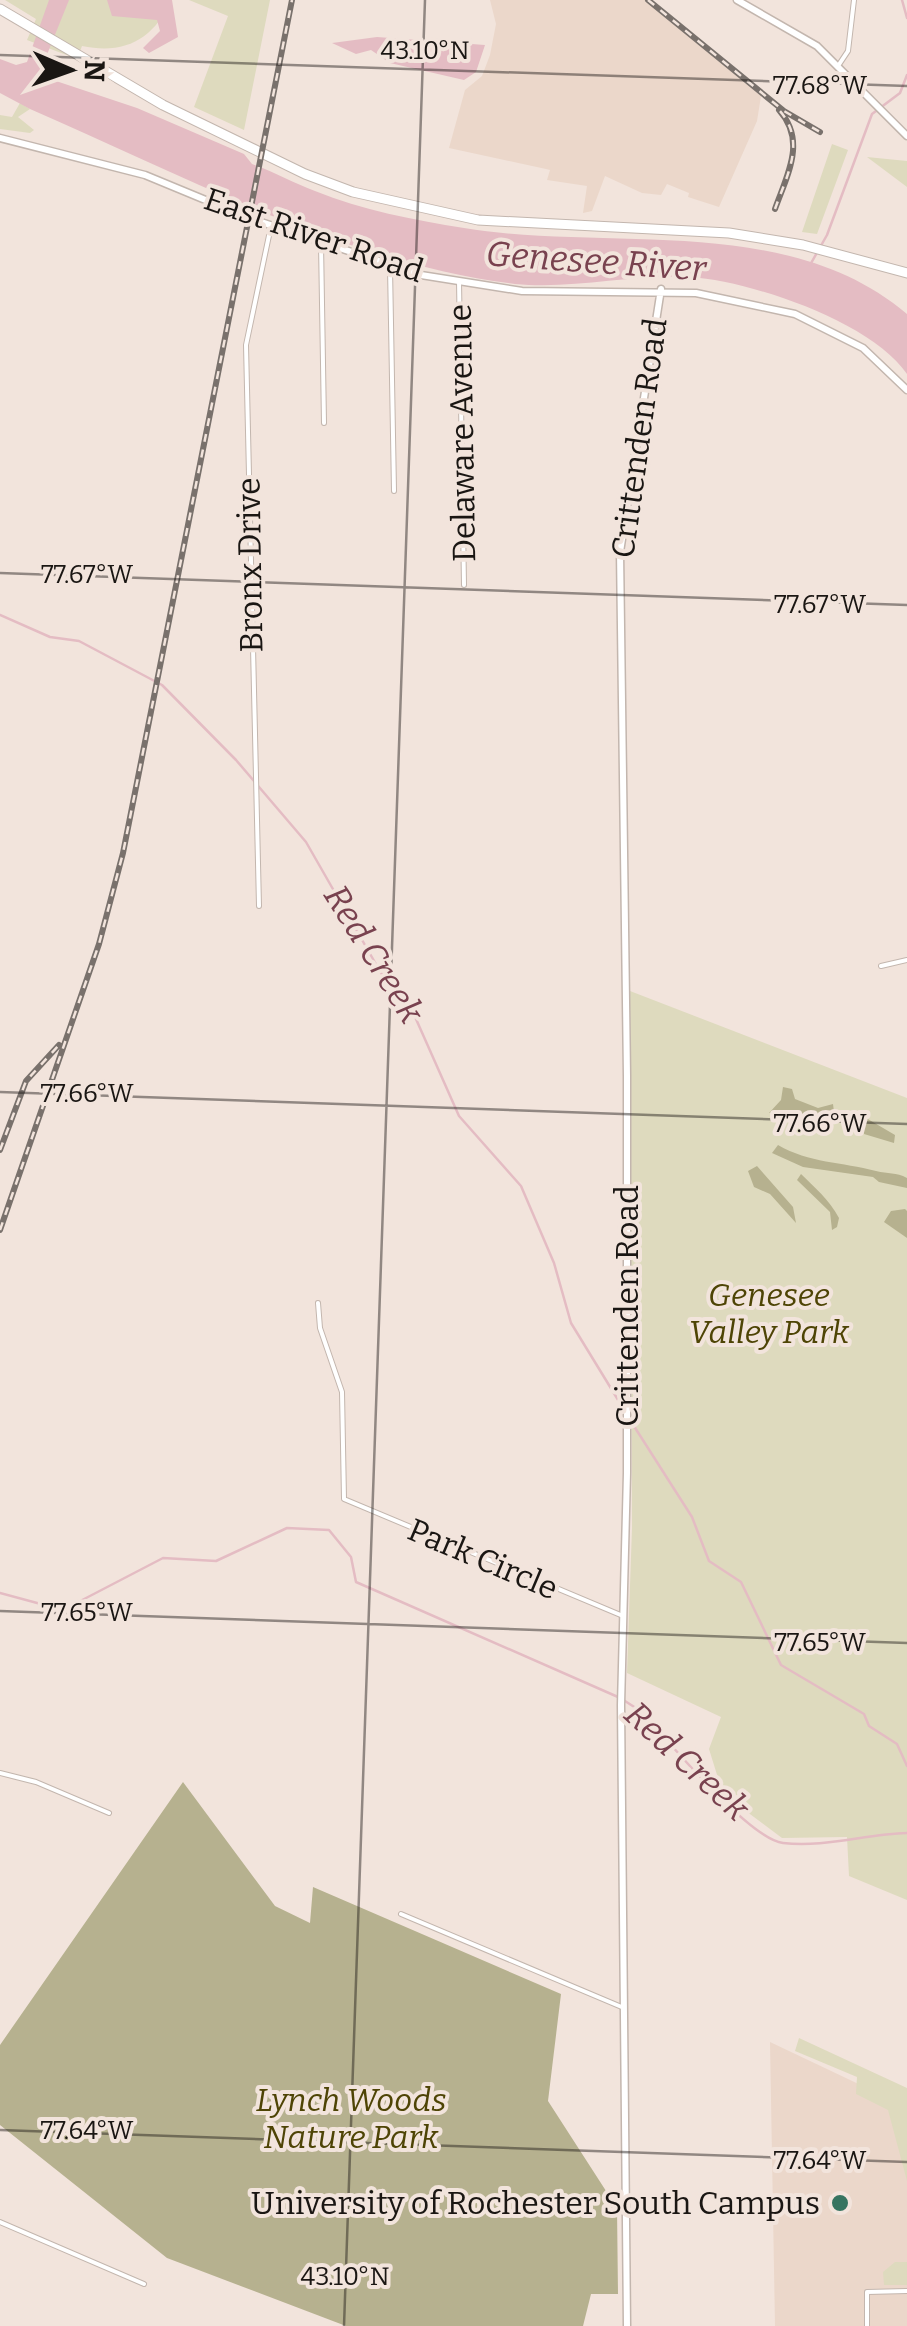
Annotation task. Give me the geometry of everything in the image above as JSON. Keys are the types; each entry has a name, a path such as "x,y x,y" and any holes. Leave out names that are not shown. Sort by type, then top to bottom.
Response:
{"main road":[{"path":"0,9 163,105 305,174 368,196 478,220 683,228 830,251 907,274"}],"street":[{"path":"737,0 802,34 907,136"},
{"path":"838,66 848,51 854,0"},
{"name":"East River Road","path":"0,138 132,171 270,226 390,266 522,291 660,289 760,305 818,324 863,348 907,390"},
{"name":"Bronx Drive","path":"259,906 246,346 270,226"},
{"path":"321,243 324,424"},
{"path":"390,266 394,491"},
{"name":"Delaware Avenue","path":"460,280 464,584"},
{"name":"Crittenden Road","path":"627,2326 621,1704 627,1076 620,543 660,289"},
{"path":"881,966 907,960"},
{"name":"Park Circle","path":"318,1303 320,1328 342,1392 344,1499 623,1616"},
{"path":"0,1773 36,1782 109,1813"},
{"path":"401,1914 624,2008"},
{"path":"0,2222 144,2284"},
{"path":"868,2326 866,2292 907,2290"}],"shaded area":[{"path":"490,0 652,0 762,90 757,121 719,207 688,197 689,193 667,184 661,195 642,193 605,176 592,211 583,213 587,186 547,180 550,170 449,148 465,90 482,76 490,55 496,24"},
{"name":"University of Rochester South Campus","path":"770,2042 907,2107 907,2326 775,2326"}],"green space":[{"path":"5,0 171,0 156,25 136,41 112,48 82,46 77,59 27,40 36,19"},
{"path":"189,0 270,0 244,130 194,107 228,16"},
{"path":"20,103 30,109 18,117 34,130 30,133 0,129 0,115 12,117"},
{"path":"832,144 848,150 817,234 802,232"},
{"path":"867,157 907,161 907,187"},
{"name":"Genesee Valley Park","path":"630,991 907,1098 907,1900 849,1876 847,1837 782,1838 723,1794 709,1749 721,1717 627,1673 632,1528"},
{"path":"783,1087 792,1089 795,1099 818,1108 833,1104 835,1120 821,1126 812,1114 769,1113 781,1100"},
{"path":"866,1118 895,1135 894,1143 864,1134 862,1123"},
{"path":"778,1145 814,1159 899,1175 907,1178 907,1188 873,1177 803,1167 772,1153"},
{"path":"757,1166 793,1207 796,1223 770,1194 754,1187 748,1171"},
{"path":"801,1174 835,1211 839,1218 837,1227 832,1230 830,1212 797,1180"},
{"path":"905,1209 907,1238 884,1222 891,1211"},
{"name":"Lynch Woods Nature Park","path":"183,1782 275,1906 310,1923 313,1887 561,1994 548,2101 617,2208 618,2294 591,2294 583,2326 346,2326 167,2258 0,2125 0,2045"},
{"path":"799,2038 907,2088 907,2181 888,2110 856,2094 857,2077 795,2051"},
{"path":"895,2262 907,2262 907,2285 884,2285 883,2272"}],"water":[{"name":"Genesee River","path":"49,0 69,0 42,67 47,78 137,108 244,154 252,164 315,191 388,214 519,234 752,248 807,261 859,282 907,314 907,374 867,337 808,308 745,287 690,277 515,284 452,273 328,237 207,188 0,93 0,59 16,65 27,62"},
{"path":"107,0 172,0 178,37 149,53 143,48 160,31 157,20 112,16"},
{"path":"377,37 485,45 476,72 464,80 390,63 371,50 356,54 332,43"}],"waterway":[{"path":"902,0 907,18"},
{"path":"810,265 827,235 872,114 900,93 907,75"},
{"name":"Red Creek","path":"0,615 50,637 79,641 162,685 236,760 306,842 381,973 412,1010 459,1116 521,1186 554,1263 571,1323 623,1408"},
{"name":"Red Creek","path":"632,1423 692,1517 709,1561 741,1582 781,1665 864,1714 869,1726 897,1744 907,1766"},
{"name":"Red Creek","path":"0,1593 63,1610 163,1558 216,1561 287,1528 329,1530 351,1557 356,1582 618,1697"},
{"name":"Red Creek","path":"625,1701 642,1712 730,1807 768,1837 783,1843 814,1844 907,1833"}],"railway":[{"path":"0,1230 99,944 123,853 292,0"},
{"path":"648,0 784,111 820,132"},
{"path":"775,209 789,171 793,146 792,134 779,110"},
{"path":"0,1150 26,1081 59,1045"}],"place":[{"name":"University of Rochester South Campus","path":"840,2203"}]}
